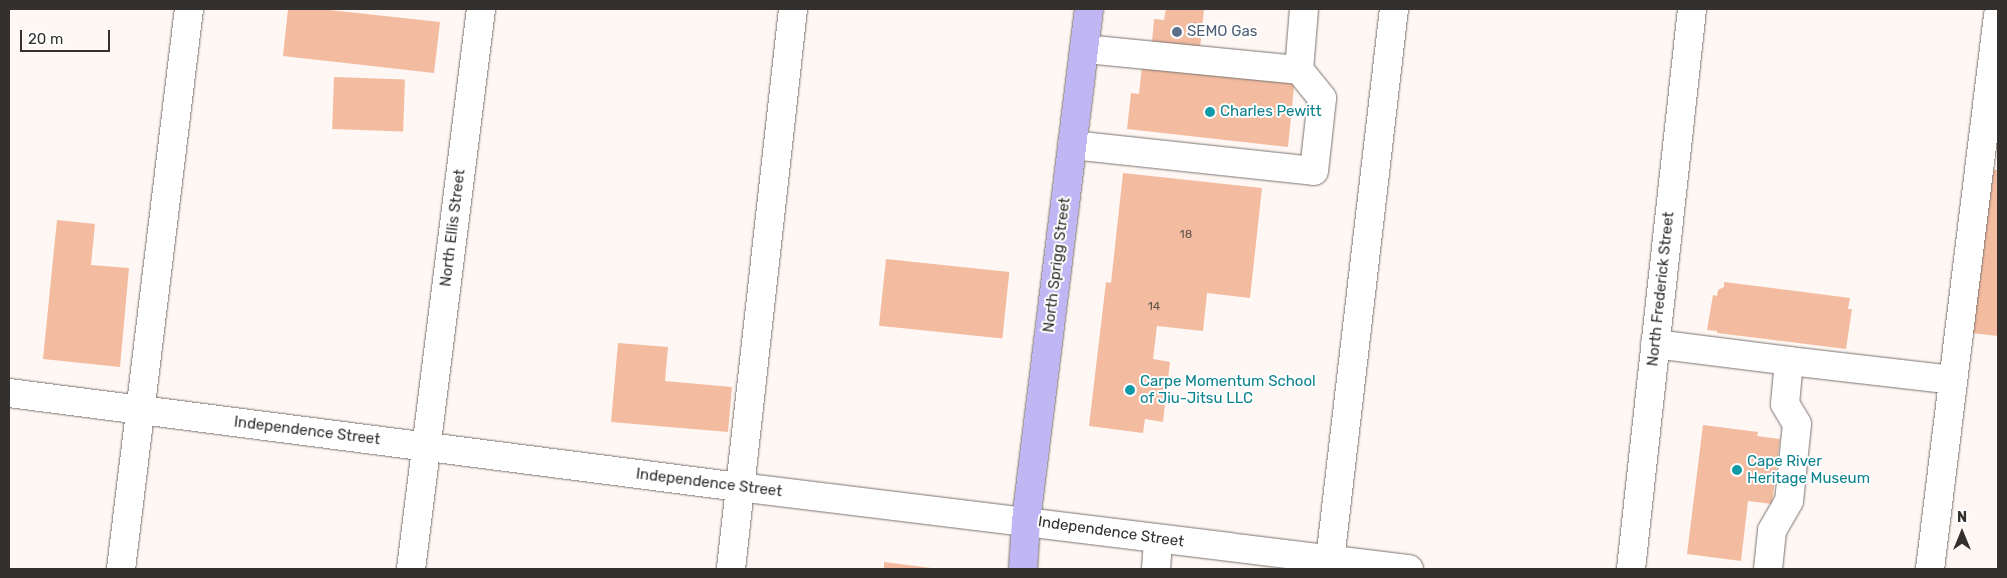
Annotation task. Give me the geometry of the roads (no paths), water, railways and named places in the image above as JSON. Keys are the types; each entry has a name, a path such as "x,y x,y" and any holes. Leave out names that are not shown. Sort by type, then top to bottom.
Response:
{"main road":[{"name":"North Sprigg Street","path":"1023,569 1026,521 1089,9"}],"street":[{"path":"121,569 189,9"},
{"name":"North Ellis Street","path":"411,569 481,9"},
{"path":"731,569 793,9"},
{"path":"1072,145 1314,171 1322,98 1300,70 1304,9"},
{"path":"1330,564 1394,9"},
{"name":"North Frederick Street","path":"1631,569 1692,9"},
{"path":"1930,569 1998,16"},
{"path":"1085,48 1300,70"},
{"path":"1655,344 1952,380"},
{"path":"1768,569 1772,531 1789,501 1797,424 1785,404 1789,361"},
{"name":"Independence Street","path":"9,393 739,487 1026,521 1330,564 1409,569"},
{"path":"1156,569 1158,539"}],"place":[{"name":"SEMO Gas","path":"1177,32"},
{"name":"Charles Pewitt","path":"1210,112"},
{"name":"Carpe Momentum School of Jiu-Jitsu LLC","path":"1130,390"},
{"name":"Cape River Heritage Museum","path":"1737,470"}]}
